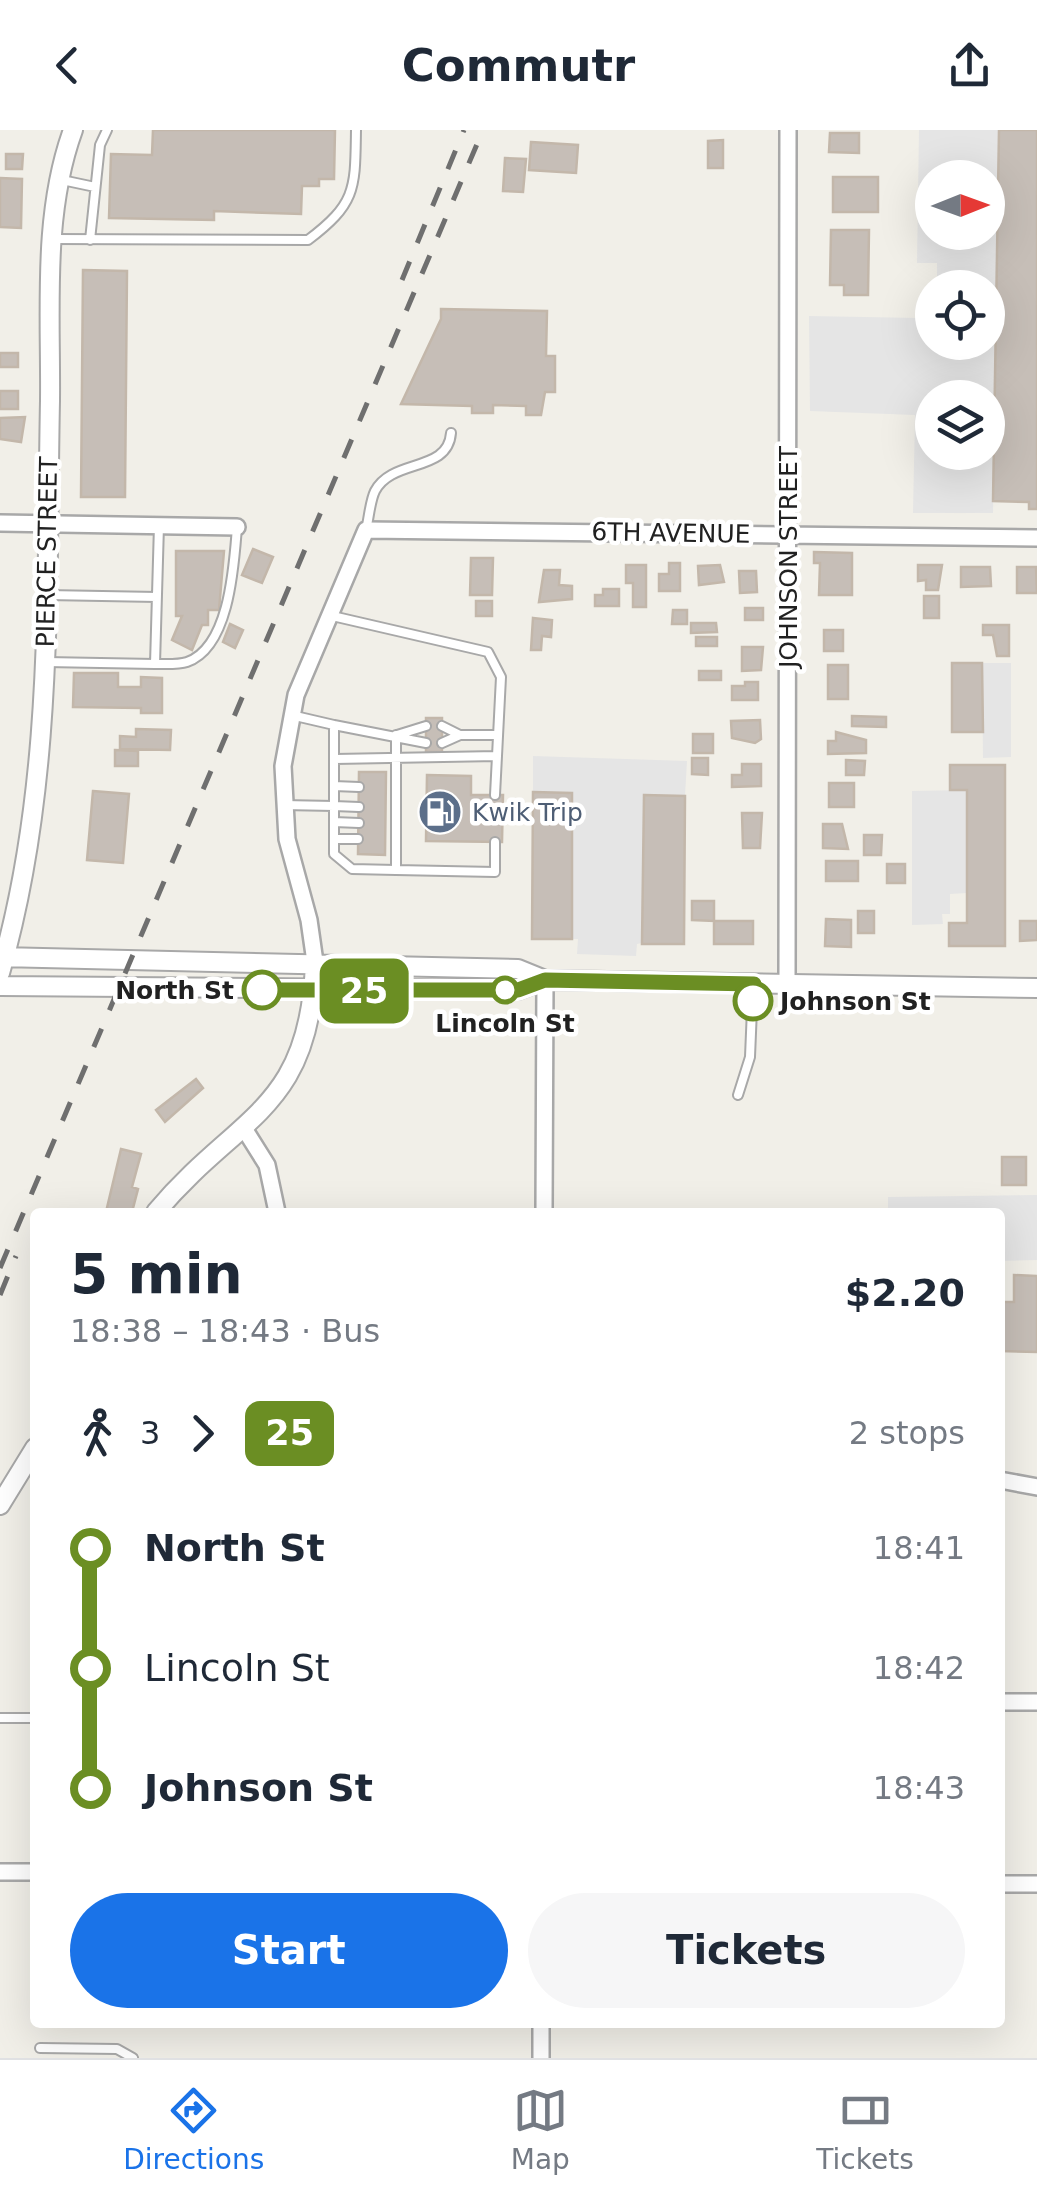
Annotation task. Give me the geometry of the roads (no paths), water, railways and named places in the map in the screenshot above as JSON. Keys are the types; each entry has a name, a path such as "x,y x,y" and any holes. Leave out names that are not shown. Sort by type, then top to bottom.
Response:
{"street":[{"name":"PIERCE STREET","path":"2,962 39,785 46,662 52,238 58,179 73,130"},
{"name":"JOHNSON STREET","path":"787,985 788,130"},
{"path":"0,523 237,526"},
{"name":"6TH AVENUE","path":"366,530 1037,538"},
{"path":"160,1208 189,1175 244,1130 296,1064 305,1042 315,962 283,805 282,766 291,715 366,530"},
{"path":"2,962 315,962 518,969 545,980 1037,988"},
{"path":"0,986 518,990 545,980"},
{"path":"544,1208 545,980"},
{"path":"244,1130 268,1165 276,1208"},
{"path":"0,1506 30,1456"},
{"path":"1005,1481 1037,1487"},
{"path":"1005,1702 1037,1702"},
{"path":"0,1872 30,1872"},
{"path":"1005,1884 1037,1884"},
{"path":"540,2058 541,2028"}],"lane":[{"path":"90,240 95,187 107,130"},
{"path":"52,238 308,240 333,221 355,188 356,130"},
{"path":"58,179 95,187"},
{"path":"366,530 374,493 384,480 400,467 439,457 450,443 451,432"},
{"path":"155,664 158,525"},
{"path":"46,662 187,662 211,638 224,614 234,578 237,526"},
{"path":"47,596 157,597"},
{"path":"328,616 488,652 502,677 495,795"},
{"path":"291,715 426,743"},
{"path":"334,725 334,854 352,869 496,872 495,842"},
{"path":"396,735 426,726"},
{"path":"442,726 460,735"},
{"path":"396,735 391,787 396,808 396,870"},
{"path":"442,743 460,735 498,735"},
{"path":"335,759 497,756"},
{"path":"334,786 359,787"},
{"path":"283,805 359,807"},
{"path":"386,808 396,808"},
{"path":"334,822 358,822"},
{"path":"385,823 396,824"},
{"path":"334,839 358,839"},
{"path":"385,840 396,840"},
{"path":"738,1095 750,1057 754,984"},
{"path":"0,1718 30,1718"},
{"path":"40,2048 117,2049 133,2058"}],"railway":[{"path":"402,280 464,130"},
{"path":"0,1268 483,130"},
{"path":"0,1295 16,1256"}],"place":[{"name":"Kwik Trip","path":"440,812"},
{"name":"North St","path":"262,990"},
{"name":"Lincoln St","path":"505,990"},
{"name":"Johnson St","path":"753,1001"}]}
